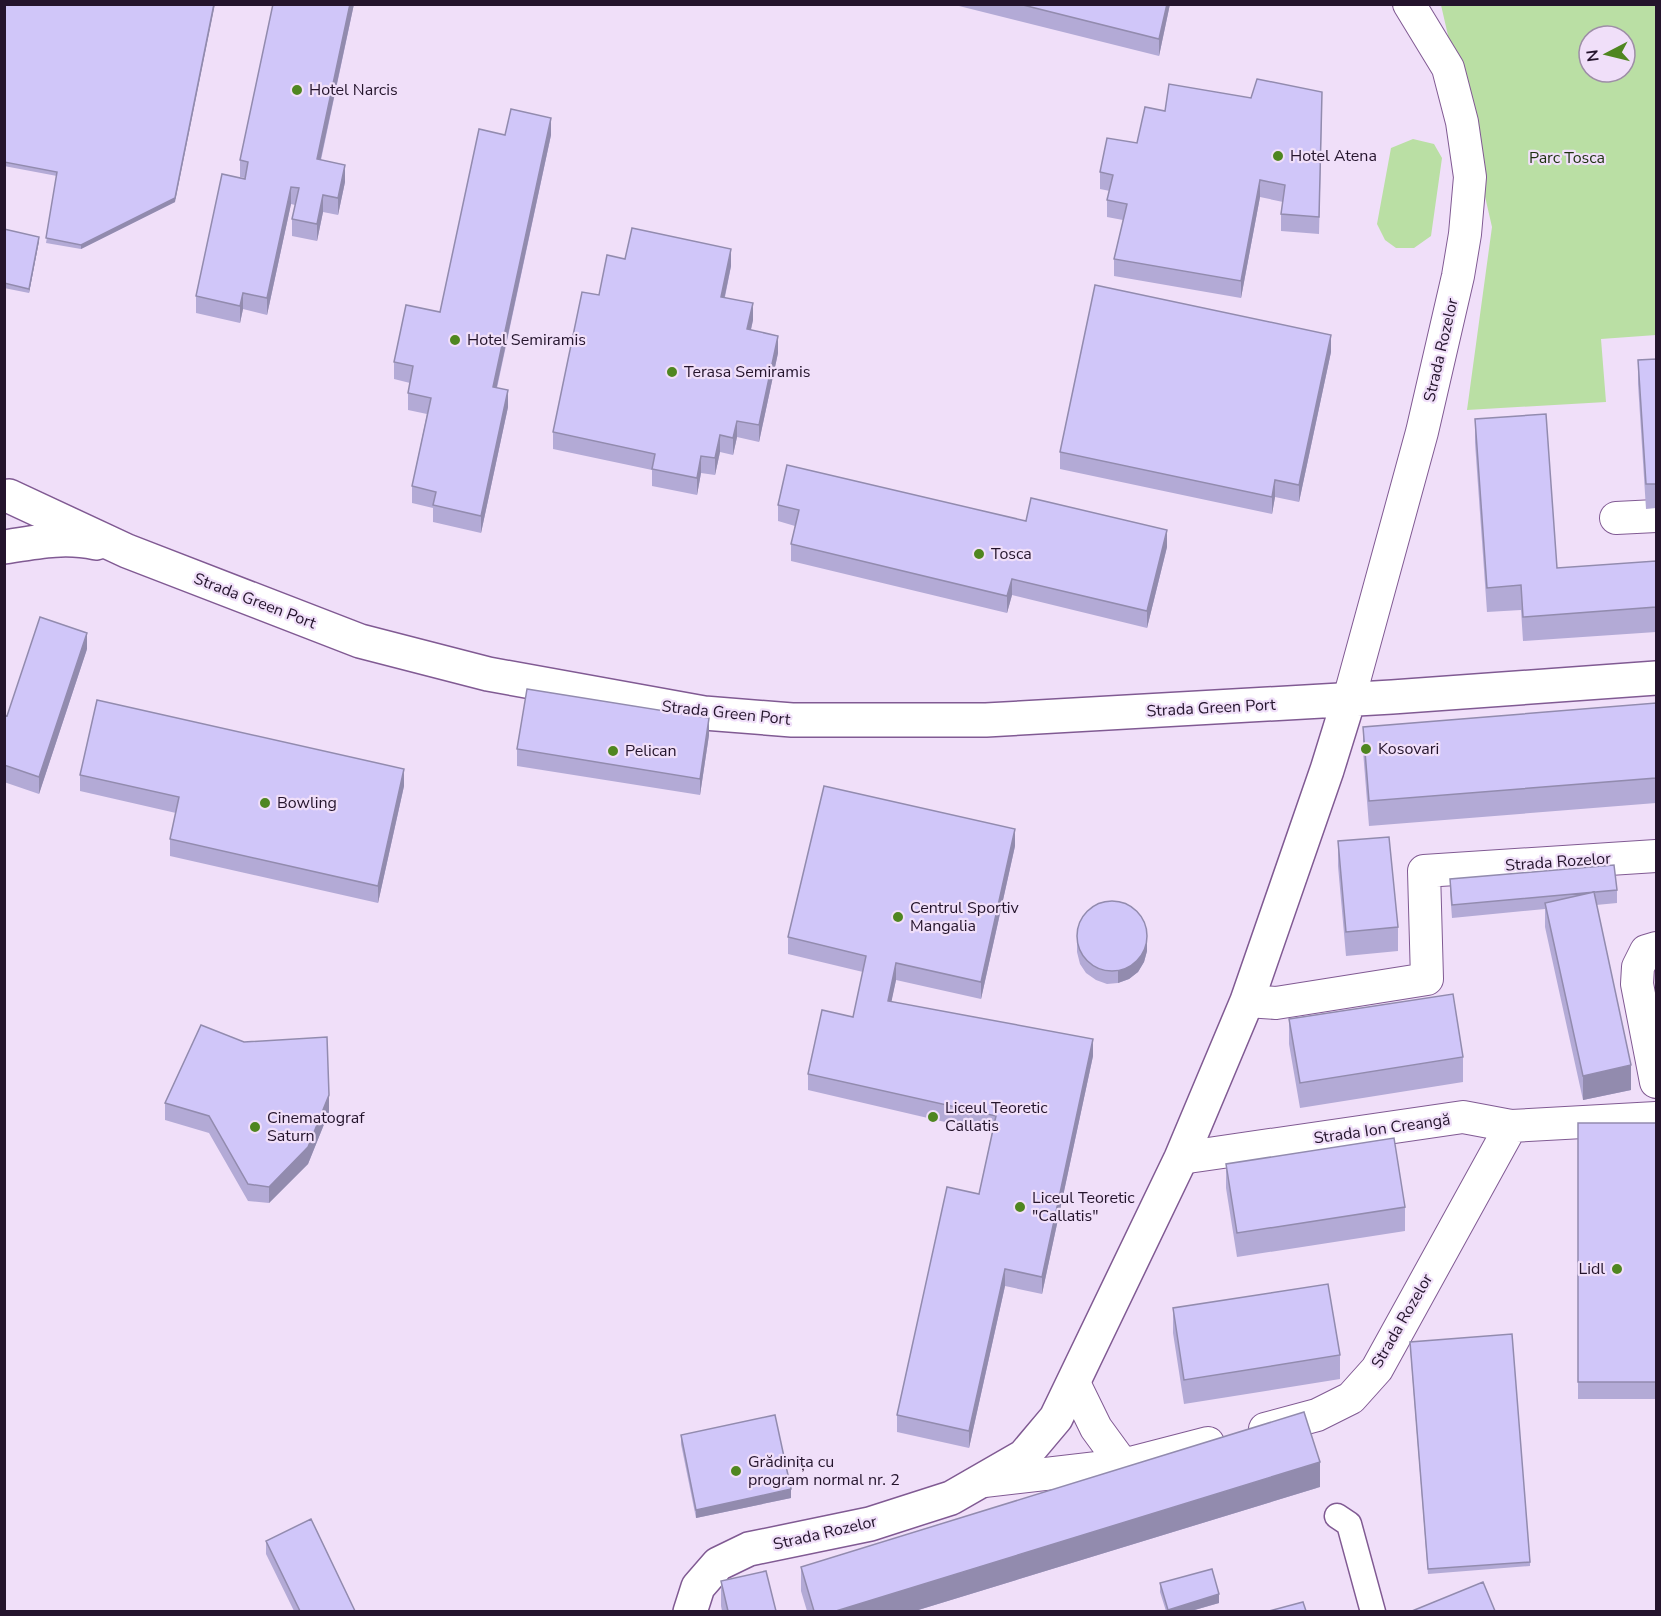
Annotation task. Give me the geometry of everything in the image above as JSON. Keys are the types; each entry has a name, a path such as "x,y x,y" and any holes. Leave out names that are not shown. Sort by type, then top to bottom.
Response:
{"street":[{"name":"Strada Rozelor","path":"690,1611 698,1587 718,1564 749,1550 870,1524 951,1498 1024,1456 1056,1418 1181,1158 1247,1001 1328,770 1425,421 1458,276 1470,177 1462,122 1448,68 1409,4"},
{"name":"Strada Green Port","path":"7,493 127,551 304,621 382,647 488,674 704,713 792,720 986,720 1349,699"},
{"path":"4,546 15,529 16,518 14,506 7,493"},
{"path":"1616,518 1656,516"},
{"name":"Strada Green Port","path":"4,546 61,539 81,540 127,551"},
{"path":"1349,699 1656,678"},
{"name":"Strada Rozelor","path":"1247,1001 1276,1003 1426,979 1424,871 1656,856"},
{"path":"1656,948 1646,951 1638,967 1637,984 1656,1082"},
{"name":"Strada Ion Creangă","path":"1181,1158 1462,1117 1511,1126 1656,1118"},
{"name":"Strada Rozelor","path":"984,1481 1123,1466 1317,1415 1351,1398 1377,1369 1511,1126"},
{"path":"1074,1383 1096,1428 1123,1466"},
{"path":"1337,1516 1349,1524 1373,1611"}],"green space":[{"name":"Parc Tosca","path":"1441,5 1656,5 1656,335 1601,339 1606,402 1467,410 1492,227"},
{"path":"1413,139 1434,144 1442,158 1431,236 1414,248 1396,248 1385,240 1377,224 1391,148"}],"building":[{"path":"4,4 214,4 175,198 81,245 46,238 57,172 4,162"},
{"name":"Hotel Narcis","path":"273,4 350,4 317,159 345,165 338,198 323,195 317,224 292,219 299,188 291,187 267,298 243,293 240,306 196,296 222,174 245,179 248,162 240,160"},
{"path":"1019,4 1167,4 1159,39"},
{"path":"1257,79 1322,92 1319,217 1281,214 1285,185 1260,180 1241,281 1114,259 1127,204 1107,200 1113,175 1100,172 1107,138 1137,143 1145,107 1165,111 1169,84 1251,98"},
{"name":"Hotel Semiramis","path":"511,109 551,118 493,387 508,390 481,516 433,505 436,492 412,486 431,398 408,393 413,366 394,362 406,305 440,312 479,129 505,135"},
{"name":"Terasa Semiramis","path":"632,228 731,249 721,297 753,303 747,329 778,336 759,425 737,421 733,438 720,435 715,458 701,456 697,478 652,469 655,454 553,432 582,292 599,295 607,255 625,259"},
{"path":"4,229 39,237 29,289 4,283"},
{"path":"1095,285 1331,335 1299,485 1275,480 1272,497 1060,452"},
{"path":"1656,359 1656,484 1646,484 1638,360"},
{"path":"1546,414 1557,568 1656,561 1656,607 1523,617 1521,585 1487,588 1475,419"},
{"name":"Tosca","path":"787,465 1026,521 1031,498 1167,530 1147,611 1012,579 1007,596 791,544 799,510 778,505"},
{"path":"40,617 87,633 39,777 4,765 4,715 7,716"},
{"name":"Pelican","path":"527,689 709,718 700,779 517,749"},
{"name":"Bowling","path":"97,700 404,769 378,886 170,839 179,797 80,775"},
{"path":"1656,703 1656,778 1369,801 1363,727"},
{"path":"824,786 1015,829 981,982 896,963 888,1001 1093,1039 1042,1277 1005,1269 969,1431 897,1415 947,1187 979,1194 996,1116 808,1074 822,1010 853,1017 866,956 788,937"},
{"path":"1389,837 1398,927 1346,932 1338,841"},
{"path":"1614,865 1617,890 1452,905 1450,879"},
{"path":"1594,892 1631,1065 1583,1076 1545,903"},
{"path":"1112,901 1125,904 1137,911 1144,923 1147,936 1144,949 1137,961 1125,968 1112,971 1099,968 1087,961 1080,949 1077,936 1080,923 1087,911 1099,904"},
{"path":"1453,994 1463,1057 1300,1083 1289,1019"},
{"name":"Cinematograf Saturn","path":"201,1025 244,1042 327,1037 329,1095 308,1147 269,1187 248,1184 209,1116 165,1103"},
{"name":"Lidl","path":"1578,1123 1656,1123 1656,1382 1578,1382"},
{"path":"1394,1138 1405,1207 1237,1233 1226,1164"},
{"path":"1328,1284 1340,1355 1184,1380 1173,1308"},
{"path":"1512,1334 1530,1562 1428,1569 1410,1342"},
{"path":"1304,1412 1320,1462 836,1611 814,1611 801,1567"},
{"name":"Grădinița cu program normal nr. 2","path":"775,1415 791,1489 696,1510 681,1435"},
{"path":"311,1519 355,1611 300,1611 266,1541"},
{"path":"1212,1569 1219,1594 1168,1610 1160,1583"},
{"path":"766,1571 776,1611 728,1611 721,1581"},
{"path":"1483,1582 1495,1611 1412,1611"},
{"path":"1303,1602 1306,1611 1269,1611"}],"place":[{"name":"Hotel Narcis","path":"297,90"},
{"name":"Hotel Atena","path":"1278,156"},
{"name":"Hotel Semiramis","path":"455,340"},
{"name":"Terasa Semiramis","path":"672,372"},
{"name":"Tosca","path":"979,554"},
{"name":"Kosovari","path":"1366,749"},
{"name":"Pelican","path":"613,751"},
{"name":"Bowling","path":"265,803"},
{"name":"Centrul Sportiv Mangalia","path":"898,917"},
{"name":"Liceul Teoretic Callatis","path":"933,1117"},
{"name":"Cinematograf Saturn","path":"255,1127"},
{"name":"Liceul Teoretic \"Callatis\"","path":"1020,1207"},
{"name":"Lidl","path":"1617,1269"},
{"name":"Grădinița cu program normal nr. 2","path":"736,1471"}]}
